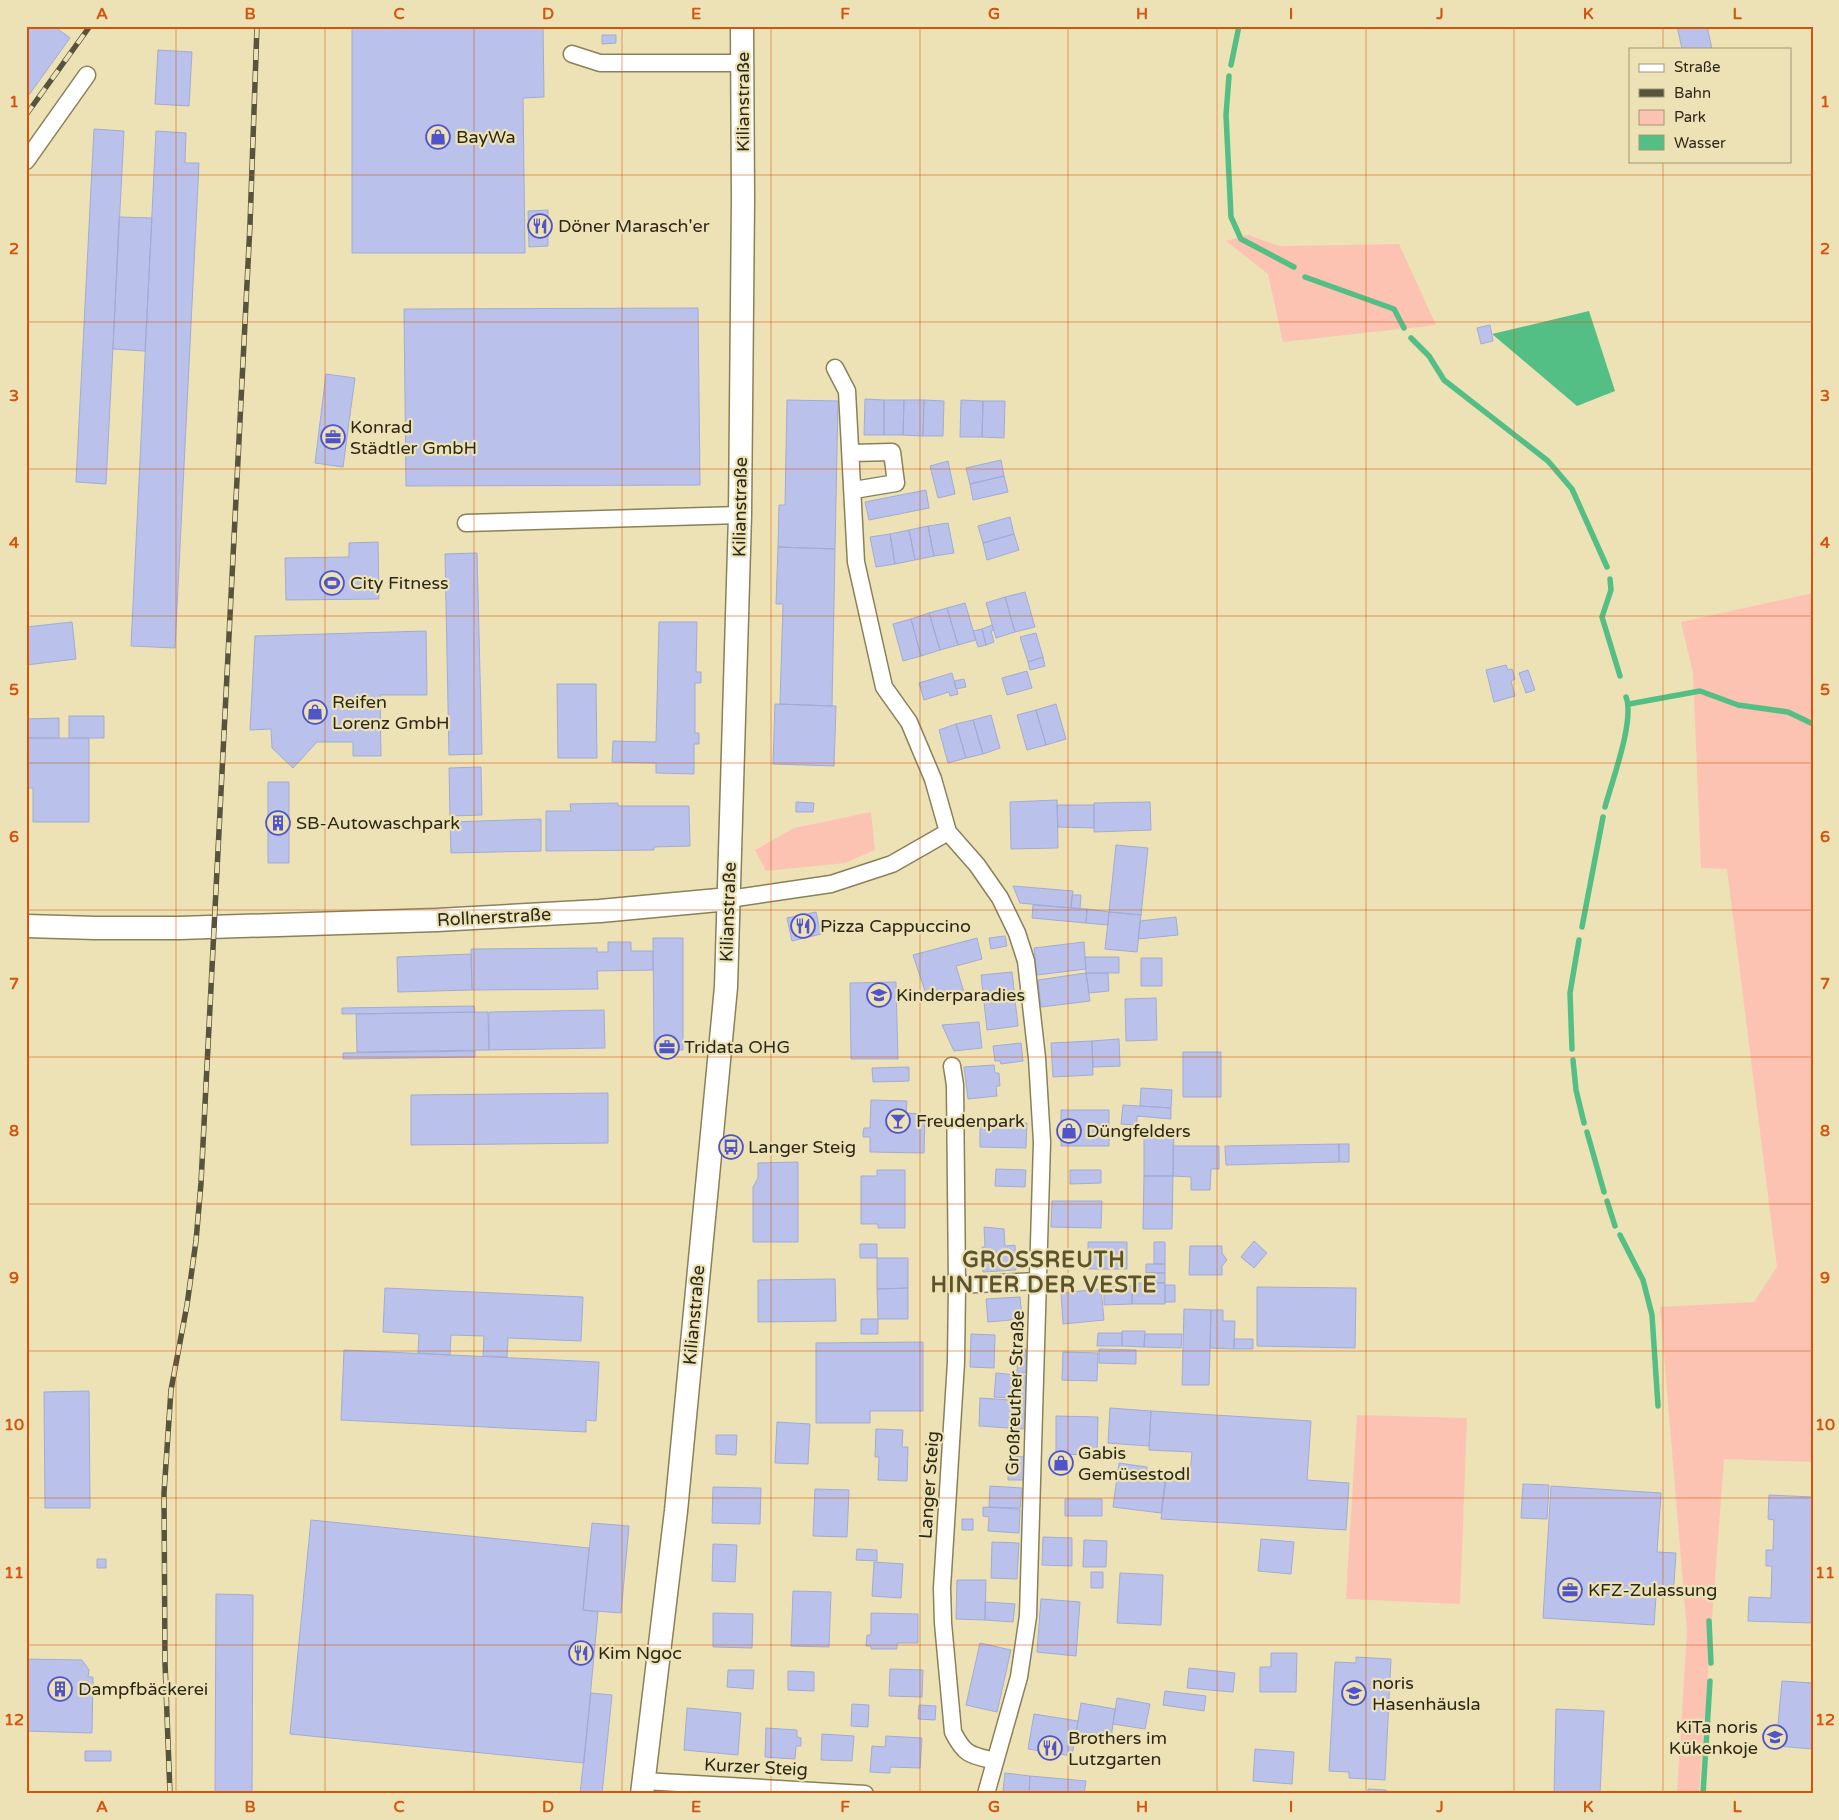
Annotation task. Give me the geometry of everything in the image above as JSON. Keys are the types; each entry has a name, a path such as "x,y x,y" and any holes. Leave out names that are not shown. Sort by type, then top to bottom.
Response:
{"main road":[{"name":"Kilianstraße","path":"643,1787 676,1511 726,987 740,515 742,26"},
{"name":"Rollnerstraße","path":"26,926 179,928 428,920 600,911 730,899"}],"street":[{"path":"572,54 600,63 743,63"},
{"path":"26,161 87,75"},
{"name":"Großreuther Straße","path":"835,368 847,391 854,490 856,562 884,687 909,722 933,779 948,832 977,866 1000,898 1017,932 1026,961 1037,1058 1042,1142 1028,1616 1019,1677 986,1794"},
{"path":"851,453 892,452 896,483 854,490"},
{"path":"466,523 740,515"},
{"name":"Rollnerstraße","path":"730,899 831,884 892,864 948,832"},
{"name":"Langer Steig","path":"952,1066 955,1085 958,1285 956,1362 942,1588 943,1623 953,1732 959,1744 968,1753 995,1761"},
{"path":"958,1285 1038,1281"},
{"name":"Kurzer Steig","path":"643,1787 865,1794"}],"green space":[{"path":"1248,235 1279,246 1399,244 1436,325 1283,342 1268,274 1226,241"},
{"path":"1813,593 1813,1462 1724,1459 1699,1794 1677,1794 1687,1631 1660,1307 1754,1302 1777,1267 1727,869 1701,868 1693,673 1681,622"},
{"path":"871,812 875,850 845,863 766,871 755,850 794,828"},
{"path":"1357,1415 1467,1418 1460,1604 1346,1599"}],"water":[{"path":"1589,311 1615,391 1577,406 1492,334"}],"building":[{"path":"26,26 54,26 70,38 26,99"},
{"name":"BayWa","path":"352,26 543,26 544,97 523,98 525,253 352,253"},
{"path":"1677,26 1707,26 1712,48 1682,48"},
{"path":"602,35 616,35 616,43 602,44"},
{"path":"158,50 192,52 189,106 155,104"},
{"path":"94,129 124,131 106,484 76,482"},
{"path":"156,131 186,133 185,163 199,163 175,648 131,646"},
{"path":"548,210 548,246 529,247 528,211"},
{"path":"119,217 152,218 145,351 113,349"},
{"path":"698,308 700,485 406,486 404,309"},
{"path":"1490,325 1493,341 1481,344 1477,328"},
{"name":"Konrad Städtler GmbH","path":"326,374 355,378 343,467 315,463"},
{"path":"865,399 884,400 884,435 864,435"},
{"path":"787,400 838,401 835,549 778,547 779,505 785,505"},
{"path":"884,400 904,400 903,435 884,435"},
{"path":"904,400 924,400 923,436 903,435"},
{"path":"924,400 944,401 943,436 923,436"},
{"path":"961,400 983,401 982,437 960,437"},
{"path":"983,401 1005,401 1004,438 982,437"},
{"path":"1001,460 1004,476 970,484 966,468"},
{"path":"948,461 955,494 938,498 930,466"},
{"path":"1004,476 1008,492 973,500 970,484"},
{"path":"926,490 929,508 869,520 865,502"},
{"path":"1010,517 1014,534 983,543 978,526"},
{"path":"948,523 954,553 934,556 928,526"},
{"path":"928,526 934,556 915,560 909,530"},
{"path":"909,530 915,560 895,564 890,534"},
{"path":"890,534 895,564 876,567 870,537"},
{"path":"1014,534 1019,550 987,560 983,543"},
{"name":"City Fitness","path":"378,542 379,599 286,600 285,558 349,557 349,543"},
{"path":"778,547 835,549 832,706 780,704 783,604 776,604"},
{"path":"477,553 482,754 449,755 445,554"},
{"path":"1025,592 1035,627 1015,632 1005,597"},
{"path":"1005,597 1015,632 996,638 986,603"},
{"path":"965,603 976,640 958,645 947,608"},
{"path":"947,608 958,645 940,650 929,613"},
{"path":"929,613 940,650 921,656 911,619"},
{"path":"911,619 921,656 903,661 893,624"},
{"path":"72,622 76,659 26,665 26,627"},
{"path":"659,622 697,622 696,672 701,672 701,683 695,683 695,733 699,733 699,744 694,744 694,774 656,773 656,763 612,762 613,741 656,742"},
{"path":"992,625 994,630 991,631 994,642 986,645 982,629"},
{"path":"982,629 986,645 978,647 973,631"},
{"name":"Reifen Lorenz GmbH","path":"426,631 427,695 380,695 381,756 353,756 353,742 317,742 293,768 272,748 271,729 250,730 255,636"},
{"path":"1036,633 1043,657 1028,662 1020,637"},
{"path":"1043,657 1045,666 1030,670 1028,662"},
{"path":"1506,665 1508,670 1512,669 1515,679 1511,681 1515,696 1494,702 1486,670"},
{"path":"1528,670 1535,690 1526,693 1519,673"},
{"path":"1027,671 1032,688 1007,695 1002,678"},
{"path":"952,673 958,694 950,696 949,692 924,700 919,683"},
{"path":"964,679 966,687 956,689 954,681"},
{"path":"557,684 596,684 597,758 558,758"},
{"path":"775,704 836,706 834,766 773,764"},
{"path":"1056,704 1066,739 1046,745 1036,710"},
{"path":"1036,710 1046,745 1027,750 1017,715"},
{"path":"991,715 1000,748 983,754 973,720"},
{"path":"69,716 104,716 104,738 69,738"},
{"path":"59,718 59,738 26,738 26,719"},
{"path":"973,720 983,754 966,758 956,724"},
{"path":"956,724 966,758 948,763 939,730"},
{"path":"26,738 89,738 89,822 33,822 33,788 26,788"},
{"path":"481,767 482,815 450,816 449,768"},
{"name":"SB-Autowaschpark","path":"268,782 289,782 289,863 268,863"},
{"path":"1057,800 1058,848 1011,849 1010,802"},
{"path":"796,802 814,803 813,812 796,812"},
{"path":"1150,802 1151,830 1094,832 1094,803"},
{"path":"618,803 618,806 689,806 690,846 654,847 654,850 546,851 546,811 571,811 570,804"},
{"path":"1057,805 1094,805 1094,828 1058,827"},
{"path":"541,819 541,851 451,853 450,822"},
{"path":"1116,845 1148,848 1141,915 1109,912"},
{"path":"1013,886 1073,891 1071,908 1020,903"},
{"path":"1072,895 1081,895 1080,909 1071,908"},
{"path":"1033,905 1087,909 1086,923 1032,918"},
{"path":"1087,909 1109,912 1108,925 1086,923"},
{"path":"816,912 821,934 792,941 787,918"},
{"path":"1109,912 1141,915 1137,952 1105,949"},
{"path":"1176,917 1178,935 1138,939 1140,921"},
{"path":"1005,936 1007,946 991,949 989,938"},
{"path":"653,938 683,938 683,1050 654,1050"},
{"path":"977,938 982,959 956,966 964,992 929,1003 913,955"},
{"path":"608,942 631,942 631,951 653,951 653,970 597,971 598,989 472,990 471,949 597,948 597,952 608,952"},
{"path":"1084,942 1086,969 1037,975 1034,948"},
{"path":"471,954 472,990 398,992 397,957"},
{"path":"1085,957 1119,957 1119,973 1086,973"},
{"path":"1141,958 1162,958 1162,986 1141,986"},
{"path":"1012,972 1018,1026 987,1030 981,975"},
{"path":"1086,973 1108,973 1109,991 1089,993"},
{"path":"1086,973 1090,1001 1041,1007 1038,980"},
{"path":"896,982 898,1059 851,1059 850,983"},
{"path":"1156,998 1157,1040 1126,1041 1125,999"},
{"path":"474,1006 475,1012 342,1014 342,1008"},
{"path":"604,1010 605,1048 489,1050 489,1012"},
{"path":"488,1012 489,1050 357,1052 356,1014"},
{"path":"979,1022 982,1048 954,1051 942,1025"},
{"path":"1119,1039 1120,1066 1093,1067 1092,1041"},
{"path":"1092,1041 1093,1075 1053,1077 1051,1043"},
{"path":"1021,1043 1023,1061 1001,1064 1000,1061 995,1061 993,1046"},
{"path":"475,1051 475,1057 343,1059 343,1053"},
{"path":"1183,1052 1221,1052 1221,1097 1183,1097"},
{"path":"994,1065 995,1073 999,1073 1000,1086 996,1086 997,1096 968,1099 964,1067"},
{"path":"909,1067 909,1081 873,1082 872,1068"},
{"path":"1141,1088 1172,1090 1171,1108 1140,1106"},
{"path":"608,1093 608,1143 411,1145 411,1095"},
{"name":"Freudenpark","path":"871,1100 907,1101 906,1113 925,1114 924,1153 870,1152 870,1137 863,1137 863,1133 864,1128 870,1128"},
{"path":"1123,1105 1171,1108 1171,1119 1137,1116 1137,1125 1121,1124"},
{"path":"1061,1110 1109,1110 1109,1146 1061,1146"},
{"path":"980,1123 1027,1123 1026,1148 980,1147"},
{"path":"1144,1130 1174,1130 1173,1176 1144,1176"},
{"path":"1339,1144 1349,1144 1349,1162 1339,1162"},
{"path":"1339,1144 1339,1162 1226,1165 1225,1146"},
{"path":"1173,1146 1219,1146 1219,1169 1211,1169 1210,1190 1191,1190 1191,1177 1173,1176"},
{"path":"798,1162 798,1242 753,1242 753,1187 758,1178 758,1163"},
{"path":"996,1169 1026,1170 1025,1187 995,1186"},
{"path":"877,1170 905,1170 905,1228 878,1228 878,1224 861,1224 861,1176 877,1176"},
{"path":"1070,1170 1101,1170 1101,1183 1070,1184"},
{"path":"1144,1176 1173,1176 1172,1229 1143,1229"},
{"path":"1052,1201 1102,1201 1101,1228 1051,1227"},
{"path":"984,1227 1004,1229 1005,1246 1015,1245 1016,1270 983,1272 982,1247 985,1247"},
{"path":"1254,1241 1267,1253 1254,1268 1241,1257"},
{"path":"1088,1242 1127,1242 1127,1269 1088,1269"},
{"path":"1154,1242 1165,1242 1165,1264 1154,1264"},
{"path":"860,1244 877,1244 877,1258 860,1258"},
{"path":"1190,1246 1222,1246 1222,1253 1227,1260 1222,1266 1222,1275 1189,1275"},
{"path":"877,1258 908,1258 908,1288 877,1289"},
{"path":"1146,1264 1165,1264 1165,1273 1146,1273"},
{"path":"1146,1273 1165,1273 1165,1283 1146,1283"},
{"path":"835,1279 836,1321 758,1322 758,1280"},
{"path":"1132,1283 1165,1283 1165,1304 1132,1304"},
{"path":"1165,1285 1175,1285 1175,1302 1165,1302"},
{"path":"1132,1286 1132,1304 1104,1305 1104,1287"},
{"path":"1257,1287 1356,1288 1355,1348 1257,1346"},
{"path":"385,1288 583,1297 581,1341 508,1338 507,1357 483,1356 484,1336 451,1335 450,1355 418,1353 419,1334 383,1332"},
{"path":"908,1288 908,1319 878,1319 877,1289"},
{"path":"1101,1289 1104,1320 1063,1324 1061,1293"},
{"path":"1020,1297 1022,1319 988,1322 986,1299"},
{"path":"1184,1309 1211,1310 1209,1385 1182,1385"},
{"path":"1211,1310 1223,1310 1223,1321 1235,1321 1234,1349 1210,1348"},
{"path":"861,1319 878,1319 878,1334 861,1334"},
{"path":"1122,1331 1145,1331 1144,1347 1122,1346"},
{"path":"1098,1333 1122,1333 1122,1346 1097,1346"},
{"path":"971,1334 995,1335 994,1368 970,1367"},
{"path":"1145,1334 1182,1334 1181,1348 1144,1347"},
{"path":"1234,1339 1253,1339 1253,1349 1234,1349"},
{"path":"923,1342 923,1411 870,1411 870,1423 816,1423 816,1343"},
{"path":"1018,1349 1026,1349 1026,1373 1017,1373"},
{"path":"1099,1349 1136,1350 1136,1364 1099,1363"},
{"path":"344,1350 599,1362 596,1421 586,1420 586,1432 341,1420"},
{"path":"1063,1352 1098,1353 1097,1381 1062,1380"},
{"path":"996,1373 1027,1376 1026,1399 994,1397"},
{"path":"89,1391 90,1508 45,1508 44,1392"},
{"path":"980,1398 1026,1401 1024,1429 979,1426"},
{"path":"1110,1408 1151,1411 1149,1446 1108,1443"},
{"path":"1151,1411 1311,1421 1307,1480 1349,1483 1346,1530 1161,1519 1167,1472 1190,1474 1192,1452 1149,1450"},
{"path":"1056,1416 1098,1417 1097,1455 1056,1454"},
{"path":"777,1422 810,1424 808,1464 775,1463"},
{"path":"876,1429 903,1430 902,1447 908,1447 907,1481 878,1480 879,1457 875,1457"},
{"path":"716,1435 737,1435 736,1455 716,1454"},
{"path":"1009,1456 1024,1457 1024,1480 1008,1480"},
{"path":"1119,1463 1147,1467 1147,1471 1166,1474 1161,1513 1113,1507"},
{"path":"1523,1484 1549,1485 1547,1519 1521,1518"},
{"path":"990,1486 1022,1488 1020,1508 989,1507"},
{"path":"1551,1486 1661,1493 1657,1552 1676,1553 1673,1597 1656,1596 1654,1625 1543,1618"},
{"path":"713,1487 761,1488 760,1524 712,1523"},
{"path":"815,1489 849,1490 847,1537 813,1536"},
{"path":"1769,1495 1813,1497 1813,1623 1748,1621 1749,1597 1771,1598 1772,1566 1766,1566 1766,1550 1773,1550 1774,1520 1768,1519"},
{"path":"1065,1499 1102,1499 1102,1516 1065,1516"},
{"path":"983,1507 1020,1509 1019,1533 988,1531 989,1517 983,1516"},
{"path":"962,1519 973,1519 973,1530 962,1530"},
{"path":"311,1520 589,1548 583,1610 598,1612 584,1763 290,1734"},
{"path":"592,1523 629,1526 621,1613 583,1610"},
{"path":"1043,1537 1072,1538 1072,1566 1042,1565"},
{"path":"1261,1539 1294,1542 1291,1574 1258,1571"},
{"path":"1084,1540 1107,1541 1106,1567 1083,1567"},
{"path":"992,1542 1019,1543 1017,1579 991,1578"},
{"path":"713,1544 737,1545 735,1582 712,1581"},
{"path":"857,1549 877,1550 877,1561 856,1560"},
{"path":"97,1559 106,1559 106,1568 97,1568"},
{"path":"874,1562 903,1564 901,1598 872,1596"},
{"path":"1091,1572 1103,1572 1103,1588 1091,1588"},
{"path":"1120,1573 1163,1575 1161,1625 1117,1623"},
{"path":"957,1580 986,1580 985,1620 956,1619"},
{"path":"793,1591 831,1592 829,1647 791,1646"},
{"path":"216,1594 253,1595 252,1794 215,1794"},
{"path":"1041,1599 1080,1602 1076,1656 1037,1652"},
{"path":"985,1602 1015,1604 1013,1622 985,1620"},
{"path":"713,1613 753,1614 752,1648 713,1647"},
{"path":"871,1613 918,1614 918,1643 897,1643 897,1649 871,1649 871,1646 866,1646 867,1635 871,1635"},
{"path":"980,1643 1011,1650 997,1712 966,1705"},
{"path":"1271,1653 1297,1653 1296,1692 1260,1692 1260,1667 1271,1667"},
{"path":"1356,1657 1391,1659 1385,1780 1349,1778 1349,1772 1329,1771 1335,1662 1356,1663"},
{"name":"Dampfbäckerei","path":"26,1659 82,1660 89,1670 88,1677 93,1677 92,1733 26,1731"},
{"path":"1189,1668 1235,1673 1233,1692 1187,1688"},
{"path":"890,1669 923,1670 922,1697 889,1696"},
{"path":"728,1670 754,1670 753,1689 727,1687"},
{"path":"788,1671 814,1672 814,1691 788,1690"},
{"path":"1813,1675 1813,1749 1776,1746 1782,1681 1812,1683"},
{"path":"1165,1691 1206,1696 1204,1711 1163,1705"},
{"path":"591,1693 612,1695 602,1794 580,1794"},
{"path":"1117,1698 1150,1704 1145,1729 1113,1724"},
{"path":"1081,1703 1115,1709 1111,1739 1076,1733"},
{"path":"852,1704 869,1705 868,1727 851,1726"},
{"path":"919,1705 936,1706 935,1720 918,1719"},
{"path":"687,1708 741,1713 738,1755 684,1750"},
{"path":"1556,1709 1604,1711 1600,1794 1554,1794"},
{"path":"1034,1714 1078,1721 1072,1756 1028,1749"},
{"path":"766,1728 797,1730 797,1737 801,1738 801,1746 796,1746 795,1759 765,1757"},
{"path":"822,1734 854,1736 852,1761 821,1760"},
{"path":"886,1736 922,1738 920,1768 890,1767 890,1773 870,1772 872,1746 885,1747"},
{"path":"1255,1749 1294,1752 1292,1784 1253,1781"},
{"path":"85,1751 111,1751 111,1761 85,1761"},
{"path":"1005,1773 1030,1776 1029,1794 1003,1791"},
{"path":"1030,1776 1086,1781 1084,1794 1029,1794"},
{"path":"1368,1789 1386,1790 1386,1794 1368,1794"}],"waterway":[{"path":"1231,65 1239,26"},
{"path":"1229,76 1226,115 1231,217 1241,239 1294,267"},
{"path":"1305,277 1394,309 1404,328"},
{"path":"1411,338 1429,356 1444,380 1548,461 1572,489 1607,567"},
{"path":"1610,579 1611,590 1602,617 1620,676"},
{"path":"1629,704 1700,691 1738,705 1788,712 1813,724"},
{"path":"1605,807 1628,720 1626,697"},
{"path":"1582,927 1603,817"},
{"path":"1572,1049 1570,993 1579,940"},
{"path":"1573,1060 1576,1090 1584,1123"},
{"path":"1587,1132 1604,1192"},
{"path":"1607,1201 1615,1226"},
{"path":"1620,1235 1643,1280 1652,1315 1658,1406"},
{"path":"1709,1621 1711,1663"},
{"path":"1703,1794 1710,1681"}],"railway":[{"path":"26,115 90,26"},
{"path":"170,1794 165,1662 164,1493 171,1390 187,1305 196,1241 201,1183 250,225 257,26"}],"place":[{"name":"BayWa","path":"438,137"},
{"name":"Döner Marasch'er","path":"540,226"},
{"name":"Konrad Städtler GmbH","path":"333,437"},
{"name":"City Fitness","path":"332,583"},
{"name":"Reifen Lorenz GmbH","path":"315,712"},
{"name":"SB-Autowaschpark","path":"278,823"},
{"name":"Pizza Cappuccino","path":"803,926"},
{"name":"Kinderparadies","path":"879,995"},
{"name":"Tridata OHG","path":"667,1047"},
{"name":"Freudenpark","path":"898,1121"},
{"name":"Düngfelders","path":"1069,1131"},
{"name":"Langer Steig","path":"731,1147"},
{"name":"Gabis Gemüsestodl","path":"1061,1463"},
{"name":"KFZ-Zulassung","path":"1570,1590"},
{"name":"Kim Ngoc","path":"581,1653"},
{"name":"Dampfbäckerei","path":"60,1689"},
{"name":"noris Hasenhäusla","path":"1354,1693"},
{"name":"KiTa noris Kükenkoje","path":"1775,1737"},
{"name":"Brothers im Lutzgarten","path":"1050,1748"}],"district":[{"name":"GROSSREUTH HINTER DER VESTE","path":"1044,1272"}]}
